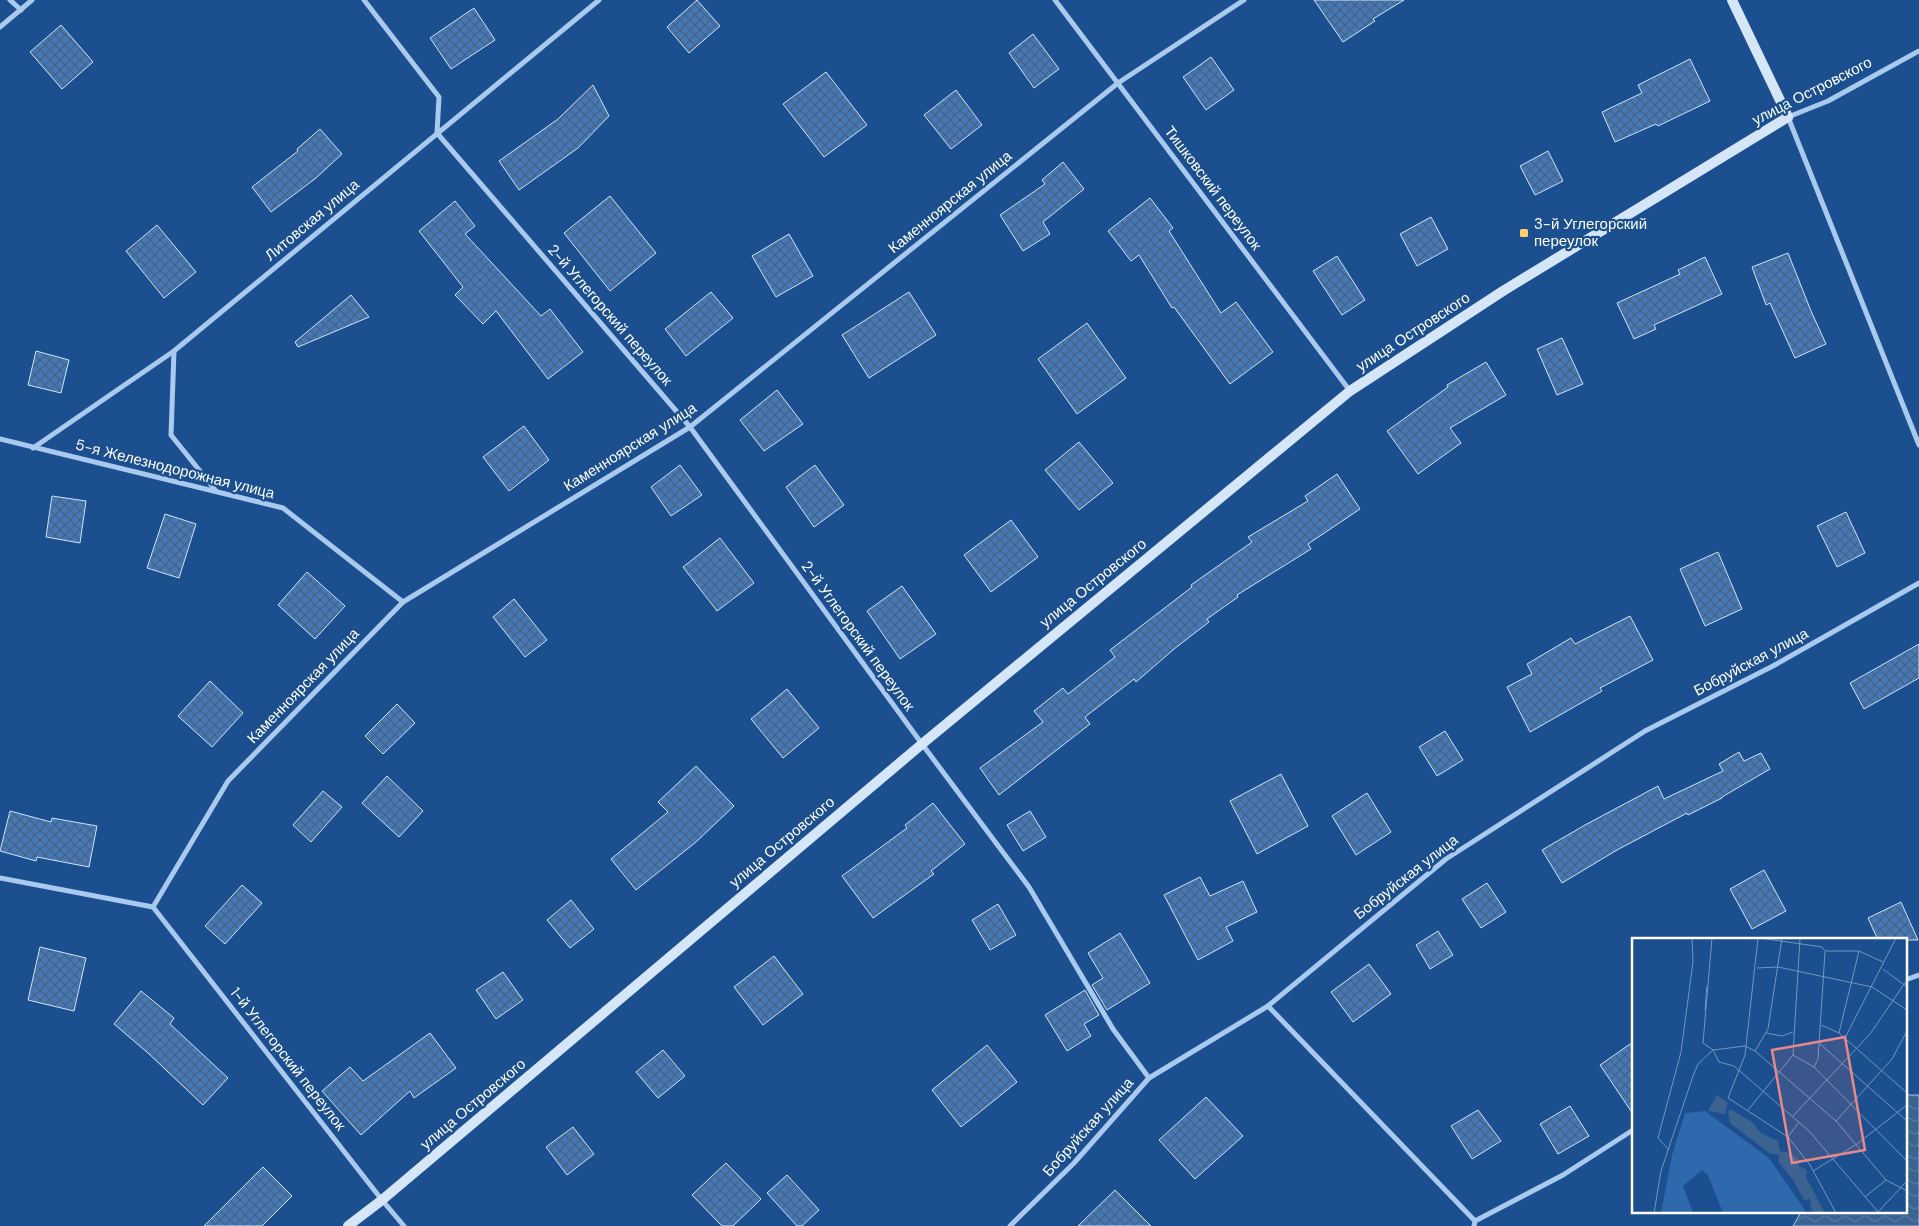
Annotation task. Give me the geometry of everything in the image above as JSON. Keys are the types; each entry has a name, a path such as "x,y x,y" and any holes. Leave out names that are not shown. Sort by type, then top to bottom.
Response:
{"street":[{"path":"10,0 21,10"},
{"path":"0,27 32,0"},
{"path":"364,0 439,98 437,133"},
{"name":"Литовская улица","path":"32,448 174,351 599,0"},
{"name":"Тишковский переулок","path":"1055,0 1350,391"},
{"name":"Каменноярская улица","path":"153,907 228,781 403,602 690,427 1118,83 1244,0"},
{"path":"1732,0 1788,117 1919,444"},
{"name":"улица Островского","path":"348,1226 382,1200 922,744 1350,391 1503,291 1788,117 1828,101 1919,51"},
{"name":"2-й Углегорский переулок","path":"437,133 690,427 1029,888 1114,1029 1149,1078"},
{"path":"174,351 171,436 216,491"},
{"name":"5-я Железнодорожная улица","path":"0,439 283,508 403,602"},
{"name":"Бобруйская улица","path":"1010,1226 1074,1163 1149,1078 1268,1006 1454,854 1645,731 1772,666 1919,583"},
{"path":"0,878 153,907"},
{"name":"1-й Углегорский переулок","path":"153,907 404,1226"},
{"path":"1906,980 1919,974"},
{"path":"1268,1006 1474,1223 1563,1175 1632,1131"}],"water":[{"path":"1906,1095 1919,1095 1919,1226 1793,1226 1800,1214 1906,1214"}],"building":[{"path":"697,0 720,26 689,53 667,27"},
{"path":"1314,0 1404,0 1373,19 1375,21 1343,42"},
{"path":"474,8 495,40 451,69 430,38"},
{"path":"61,25 93,62 62,89 30,52"},
{"path":"1033,34 1059,69 1034,88 1009,53"},
{"path":"1211,57 1234,90 1206,110 1183,77"},
{"path":"1690,59 1710,101 1658,126 1656,124 1615,142 1602,112 1642,93 1638,85"},
{"path":"826,72 867,125 824,157 783,104"},
{"path":"593,85 609,116 578,148 519,190 499,161 558,119"},
{"path":"956,90 982,125 951,149 924,115"},
{"path":"320,129 342,154 316,178 271,212 252,187 298,151 297,149"},
{"path":"1548,151 1563,181 1535,195 1520,166"},
{"path":"1063,162 1084,189 1043,222 1050,234 1023,251 1000,215 1045,184 1042,180"},
{"path":"610,196 656,253 610,291 564,233"},
{"path":"1150,198 1173,228 1169,231 1221,313 1236,302 1273,352 1230,384 1174,307 1172,308 1139,255 1131,261 1108,231"},
{"path":"455,201 475,226 465,234 541,316 550,309 583,352 548,379 496,311 483,324 455,295 463,287 419,231"},
{"path":"1431,217 1448,249 1417,266 1400,234"},
{"path":"157,225 196,272 164,298 126,251"},
{"path":"789,234 813,276 776,297 752,256"},
{"path":"1788,253 1826,344 1795,358 1770,303 1766,305 1752,267"},
{"path":"1337,256 1365,300 1342,315 1313,271"},
{"path":"1705,257 1722,294 1654,325 1656,329 1634,339 1617,303 1680,274 1678,270"},
{"path":"711,292 733,318 686,356 665,329"},
{"path":"909,292 936,335 869,378 842,335"},
{"path":"351,295 369,317 298,347 295,342"},
{"path":"1087,323 1126,378 1077,414 1038,359"},
{"path":"1562,338 1583,384 1557,395 1537,349"},
{"path":"36,351 69,360 61,393 28,385"},
{"path":"1486,362 1506,395 1450,428 1461,443 1418,474 1387,431 1448,387 1447,385"},
{"path":"777,390 803,424 764,451 740,420"},
{"path":"524,426 549,460 509,491 483,457"},
{"path":"1079,442 1113,483 1079,510 1045,470"},
{"path":"680,465 702,495 671,516 651,487"},
{"path":"815,465 844,505 814,527 786,487"},
{"path":"1337,474 1360,509 1308,544 1311,549 1237,595 1238,597 1207,619 1209,622 1136,682 1134,679 1085,717 1090,724 999,795 980,768 1043,722 1034,711 1063,688 1068,694 1115,657 1110,650 1192,587 1191,585 1252,542 1248,537 1308,501 1305,496"},
{"path":"52,496 86,501 80,543 46,537"},
{"path":"1846,512 1865,553 1837,567 1817,526"},
{"path":"165,514 196,524 179,578 147,568"},
{"path":"1011,520 1038,557 991,592 964,555"},
{"path":"720,538 754,583 717,611 683,567"},
{"path":"1718,552 1742,609 1705,626 1680,569"},
{"path":"307,572 345,606 315,639 278,605"},
{"path":"902,586 936,634 900,659 867,611"},
{"path":"514,599 547,640 525,657 493,617"},
{"path":"1630,616 1653,660 1600,688 1602,691 1530,732 1507,687 1532,674 1527,664 1571,638 1575,644"},
{"path":"1919,644 1919,678 1864,709 1850,683"},
{"path":"210,681 243,713 212,747 178,716"},
{"path":"787,689 819,728 783,758 751,719"},
{"path":"397,704 415,723 383,754 365,736"},
{"path":"1445,731 1463,760 1437,776 1419,747"},
{"path":"1739,752 1744,761 1761,753 1770,769 1722,798 1688,815 1687,813 1617,850 1562,883 1542,850 1658,786 1664,799 1723,771 1719,764"},
{"path":"696,766 734,806 696,842 636,890 611,859 668,812 658,802"},
{"path":"1281,774 1308,826 1257,854 1230,801"},
{"path":"387,776 423,811 399,837 362,803"},
{"path":"323,791 342,807 311,842 293,825"},
{"path":"1367,793 1391,832 1356,855 1332,816"},
{"path":"933,803 965,844 931,871 934,874 873,918 842,876 907,828 905,825"},
{"path":"10,811 51,822 52,818 97,826 89,867 37,857 36,861 0,851"},
{"path":"1030,811 1046,837 1023,851 1007,825"},
{"path":"1764,870 1786,911 1752,929 1730,889"},
{"path":"1200,877 1210,896 1243,881 1257,912 1226,927 1233,941 1198,960 1164,895"},
{"path":"1487,883 1506,912 1481,928 1462,899"},
{"path":"242,885 262,903 225,944 205,926"},
{"path":"571,900 594,929 570,948 547,920"},
{"path":"1901,902 1918,940 1877,938 1868,918"},
{"path":"998,904 1016,935 990,950 972,920"},
{"path":"1438,931 1453,955 1430,969 1416,945"},
{"path":"1120,933 1150,983 1107,1010 1092,985 1103,978 1088,953"},
{"path":"40,947 86,958 74,1011 28,1000"},
{"path":"774,956 803,994 763,1025 734,987"},
{"path":"1369,964 1391,994 1353,1022 1331,992"},
{"path":"503,972 523,1000 496,1019 476,990"},
{"path":"1085,990 1099,1015 1084,1024 1091,1036 1067,1051 1045,1015"},
{"path":"141,991 174,1018 170,1024 228,1078 203,1105 114,1024"},
{"path":"430,1033 456,1068 414,1098 410,1091 361,1135 322,1091 350,1067 363,1081"},
{"path":"1632,1043 1632,1113 1600,1065"},
{"path":"987,1045 1017,1082 961,1127 932,1090"},
{"path":"663,1050 685,1076 658,1098 636,1072"},
{"path":"1206,1097 1243,1136 1195,1179 1159,1140"},
{"path":"1570,1106 1589,1136 1558,1154 1540,1124"},
{"path":"1478,1110 1501,1141 1472,1159 1451,1126"},
{"path":"573,1127 594,1154 567,1175 546,1147"},
{"path":"726,1163 761,1199 733,1226 722,1226 692,1195"},
{"path":"263,1167 292,1196 262,1226 204,1226"},
{"path":"787,1175 819,1210 802,1226 797,1226 767,1193"},
{"path":"1115,1190 1151,1226 1078,1226"}],"place":[{"name":"3-й Углегорский переулок","path":"1524,233"}]}
